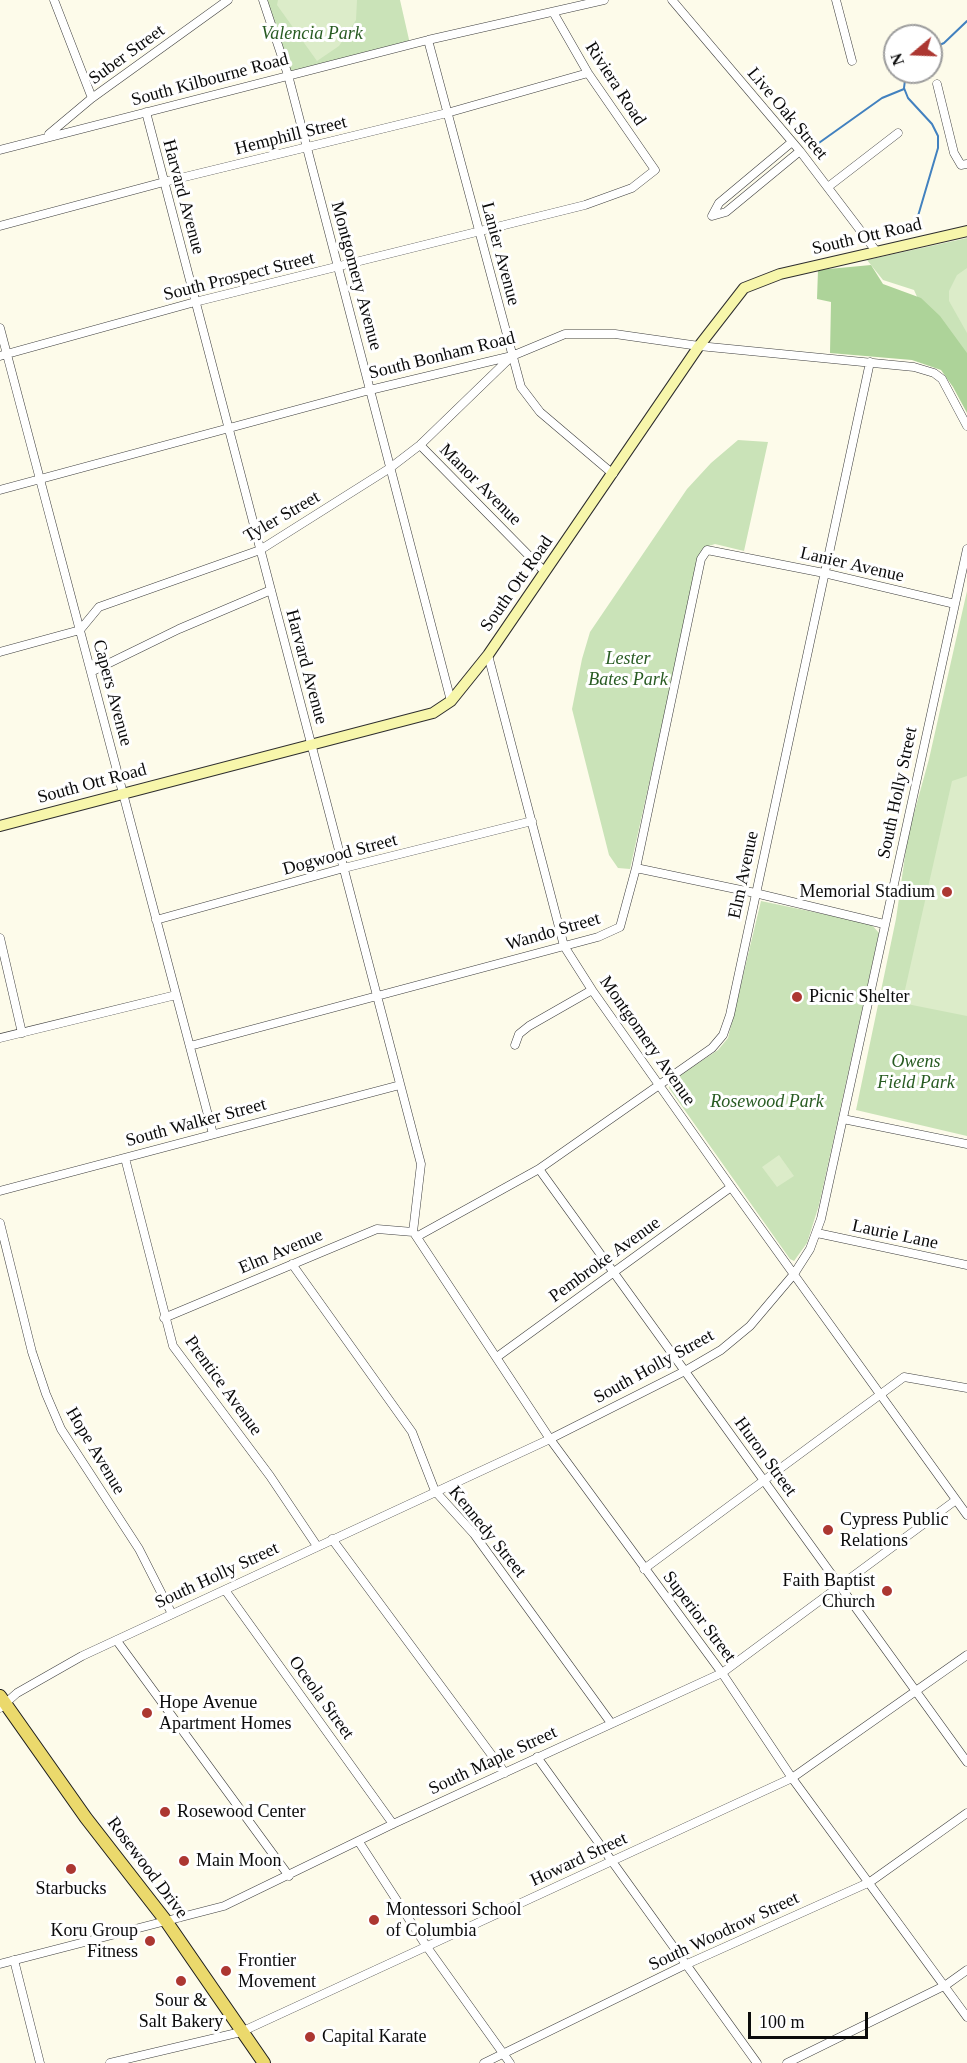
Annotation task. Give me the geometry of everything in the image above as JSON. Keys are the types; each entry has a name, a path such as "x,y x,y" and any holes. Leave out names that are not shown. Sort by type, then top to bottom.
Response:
{"main road":[{"name":"Rosewood Drive","path":"2,1703 166,1921 264,2063"}],"street":[{"path":"54,0 92,98"},
{"name":"Suber Street","path":"45,137 92,98 228,0"},
{"name":"Montgomery Avenue","path":"263,0 288,75 451,701"},
{"name":"South Kilbourne Road","path":"0,150 428,40 604,0"},
{"name":"Live Oak Street","path":"672,0 800,151 876,251"},
{"path":"836,0 852,62"},
{"name":"Riviera Road","path":"553,12 588,73 655,170"},
{"name":"Lanier Avenue","path":"428,40 522,387 540,412 613,474"},
{"name":"Hemphill Street","path":"0,226 164,182 447,113 588,73"},
{"path":"937,84 954,153 961,165 967,164"},
{"name":"Harvard Avenue","path":"146,112 421,1164 416,1234"},
{"path":"828,188 898,133"},
{"path":"792,142 719,203 712,216 719,216 726,212 800,151"},
{"name":"South Prospect Street","path":"3,355 195,302 585,205 632,188 655,170"},
{"name":"South Ott Road","path":"0,826 433,712 451,701 488,654 699,346 744,288 780,274 967,231"},
{"name":"Capers Avenue","path":"0,328 3,355 40,478 213,1134"},
{"name":"South Bonham Road","path":"0,490 370,390 512,356 565,334 615,334 699,346 914,367 934,373 950,390 967,426"},
{"name":"Tyler Street","path":"80,630 99,607 260,550 390,468 420,445 512,356"},
{"name":"Elm Avenue","path":"164,1318 377,1229 416,1234 539,1169 712,1048 723,1035 730,1015 870,362"},
{"name":"Manor Avenue","path":"420,445 545,572"},
{"name":"South Holly Street","path":"2,1703 82,1656 549,1439 685,1371 721,1350 750,1326 794,1274 817,1233 967,549"},
{"name":"Lanier Avenue","path":"707,550 824,573 955,604"},
{"name":"Wando Street","path":"190,1046 598,937 620,927 636,868 701,559 707,550"},
{"path":"91,672 179,628 271,590"},
{"path":"0,652 80,630"},
{"name":"Montgomery Avenue","path":"488,654 564,946 592,990 731,1187 967,1515"},
{"name":"Dogwood Street","path":"156,920 344,868 532,821"},
{"path":"636,868 755,893 884,924"},
{"path":"0,938 22,1033"},
{"path":"515,1045 519,1034 528,1026 592,990"},
{"path":"0,1038 176,995"},
{"name":"South Walker Street","path":"0,1191 400,1084"},
{"path":"843,1119 967,1144"},
{"name":"Prentice Avenue","path":"125,1158 172,1346 270,1476 317,1546"},
{"name":"Huron Street","path":"539,1169 967,1762"},
{"name":"Pembroke Avenue","path":"497,1357 731,1187"},
{"name":"Hope Avenue","path":"0,1223 32,1352 45,1394 61,1429 139,1549 172,1614"},
{"name":"Laurie Lane","path":"817,1233 967,1265"},
{"name":"Superior Street","path":"416,1234 549,1439 722,1673 792,1778 946,1985 967,2017"},
{"name":"Kennedy Street","path":"291,1264 412,1432 435,1491 474,1534 611,1723"},
{"path":"644,1569 904,1377 967,1388"},
{"name":"South Maple Street","path":"0,1964 224,1906 393,1824 722,1673 956,1500"},
{"path":"332,1539 505,1773"},
{"name":"Oceola Street","path":"225,1590 393,1824"},
{"path":"117,1641 289,1876"},
{"name":"Howard Street","path":"110,2063 241,2032 792,1778 967,1655"},
{"path":"537,1757 613,1860 685,1965 758,2063"},
{"name":"South Woodrow Street","path":"484,2063 685,1965 870,1882 967,1813"},
{"path":"359,1842 427,1947 510,2063"},
{"path":"14,1960 40,2063"},
{"path":"787,2063 946,1985 967,1970"}],"green space":[{"name":"Valencia Park","path":"263,0 400,0 410,44 288,75"},
{"path":"278,0 357,0 356,20 339,46 317,61 277,5"},
{"path":"967,238 967,409 914,290 883,280 867,260"},
{"path":"871,265 883,284 921,298 940,316 967,353 967,413 941,370 912,360 830,353 831,302 817,299 818,270"},
{"path":"967,268 967,333 949,301 949,291 957,275"},
{"name":"Lester Bates Park","path":"738,440 768,442 744,551 715,544 706,547 700,554 630,869 618,868 609,855 572,709 582,659 590,632 687,489 711,463"},
{"name":"Owens Field Park","path":"967,591 967,1136 856,1110 896,919 908,835 929,759"},
{"name":"Memorial Stadium","path":"967,776 967,1016 902,1003 952,781"},
{"name":"Rosewood Park","path":"761,901 871,924 879,933 819,1205 807,1243 794,1261 790,1259 669,1088 670,1082 718,1050 728,1038"},
{"path":"779,1155 794,1176 777,1187 762,1167"}],"waterway":[{"path":"943,43 967,21"},
{"path":"904,84 908,98 932,124 938,136 938,148 918,216"},
{"path":"809,150 882,98 904,89"}],"place":[{"name":"Memorial Stadium","path":"947,892"},
{"name":"Picnic Shelter","path":"797,997"},
{"name":"Cypress Public Relations","path":"828,1530"},
{"name":"Faith Baptist Church","path":"887,1591"},
{"name":"Hope Avenue Apartment Homes","path":"147,1713"},
{"name":"Rosewood Center","path":"165,1812"},
{"name":"Main Moon","path":"184,1861"},
{"name":"Starbucks","path":"71,1869"},
{"name":"Montessori School of Columbia","path":"374,1920"},
{"name":"Koru Group Fitness","path":"150,1941"},
{"name":"Frontier Movement","path":"226,1971"},
{"name":"Sour & Salt Bakery","path":"181,1981"},
{"name":"Capital Karate","path":"310,2037"}]}
